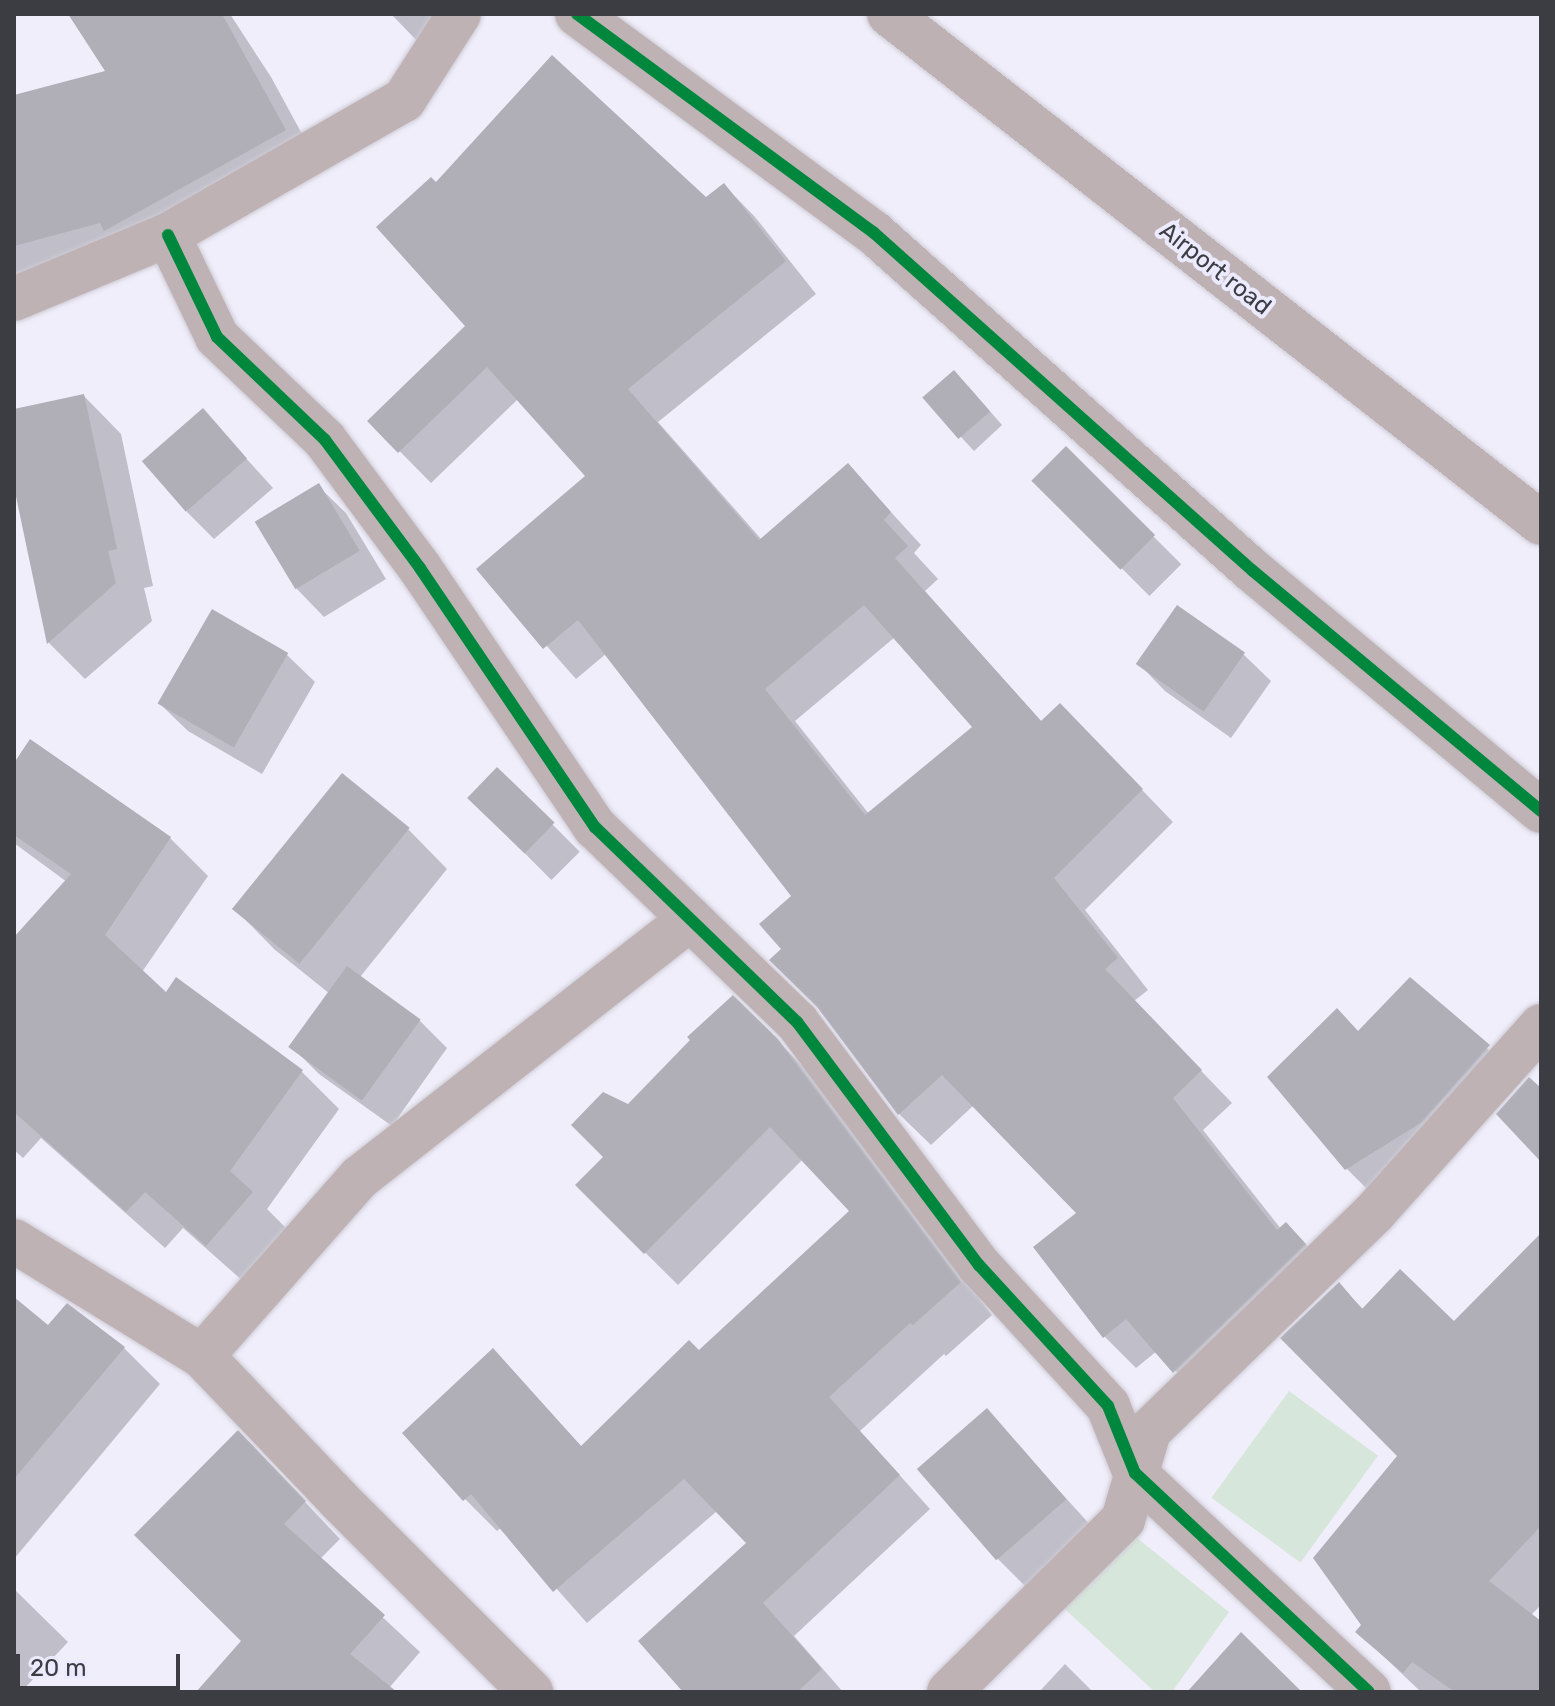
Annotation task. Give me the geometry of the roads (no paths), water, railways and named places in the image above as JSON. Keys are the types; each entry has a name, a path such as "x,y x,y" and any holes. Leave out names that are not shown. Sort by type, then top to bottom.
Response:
{"main road":[{"name":"Airport road","path":"889,14 1541,523"}],"street":[{"path":"14,299 168,235 404,100 459,14"},
{"path":"577,14 873,232 1253,571 1541,811"},
{"path":"168,235 217,337 325,440 420,568 595,827 797,1022 979,1265 1108,1406 1135,1473 1369,1692"},
{"path":"202,1356 360,1177 690,919"},
{"path":"949,1692 1123,1520 1149,1431 1374,1213 1541,1026"},
{"path":"14,1241 202,1356 339,1500 531,1692"}]}
